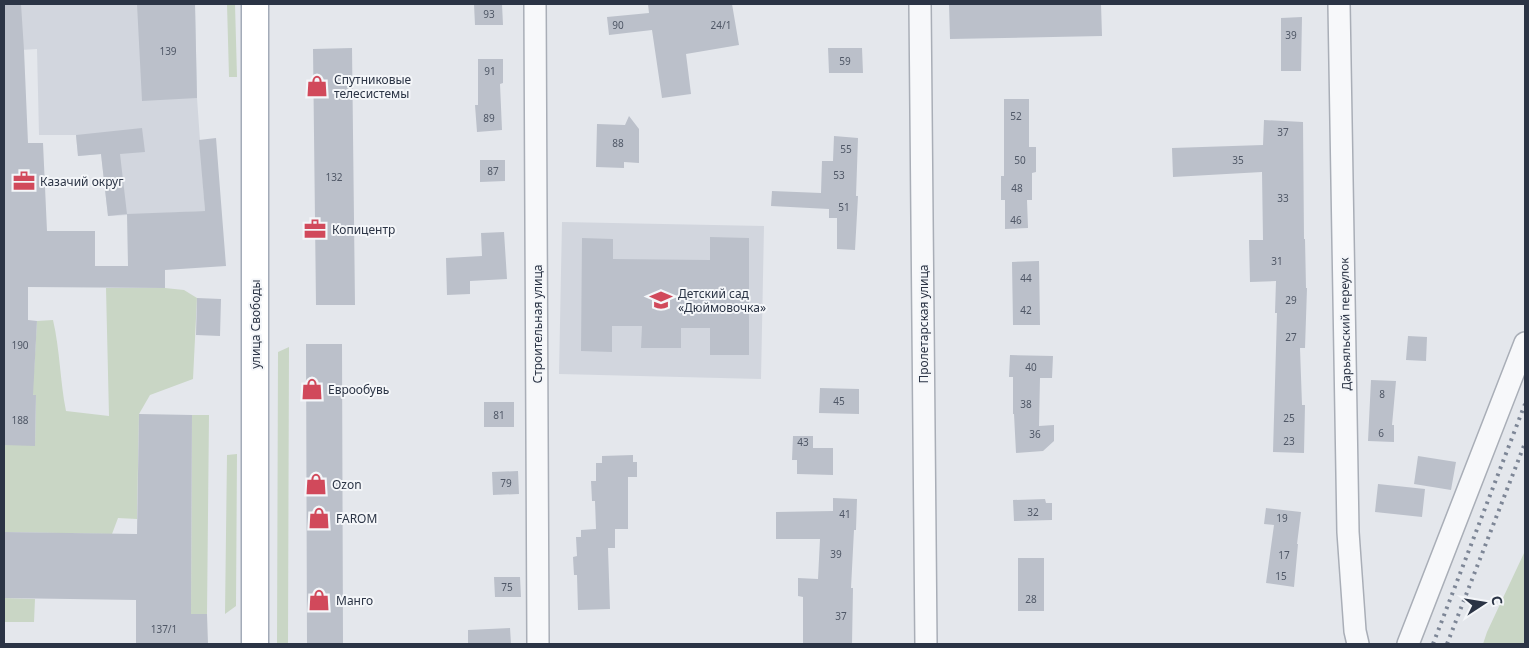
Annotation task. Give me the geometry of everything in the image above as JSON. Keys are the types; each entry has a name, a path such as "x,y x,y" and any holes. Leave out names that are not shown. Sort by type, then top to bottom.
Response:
{"main road":[{"name":"улица Свободы","path":"255,4 255,644"}],"street":[{"name":"Строительная улица","path":"535,4 538,644"},
{"name":"Пролетарская улица","path":"920,4 926,644"},
{"name":"Дарьяльский переулок","path":"1339,4 1348,532 1355,631 1358,644"},
{"path":"1408,644 1525,343"}],"shaded area":[{"path":"4,4 195,4 197,98 205,211 108,216 101,154 78,156 76,135 39,135 37,49 4,51"},
{"name":"Детский сад «Дюймовочка»","path":"562,222 764,226 761,379 559,374"}],"green space":[{"path":"227,4 235,4 237,77 229,77"},
{"path":"106,288 165,288 184,290 197,298 193,379 150,395 139,414 137,519 118,518 112,534 4,532 4,445 35,445 36,395 4,394 4,369 34,371 37,321 53,320 66,411 109,416"},
{"path":"289,347 288,644 277,644 278,352"},
{"path":"192,415 209,415 207,614 191,614"},
{"path":"237,454 236,606 225,614 227,455"},
{"path":"1525,551 1525,644 1483,644 1487,632"},
{"path":"4,598 35,599 34,622 4,622"}],"building":[{"path":"4,4 21,4 28,143 43,143 47,231 95,231 95,266 128,266 127,214 205,211 199,140 216,138 226,266 165,270 165,288 28,287 28,320 37,321 33,395 36,395 35,446 4,445"},
{"path":"137,4 195,4 197,98 142,101"},
{"path":"474,4 502,4 503,25 475,25"},
{"path":"648,4 732,4 739,45 686,54 691,94 662,98 652,30 609,35 607,17 649,13"},
{"path":"949,4 1101,4 1102,36 950,39"},
{"path":"1302,17 1301,71 1281,71 1281,18"},
{"path":"352,48 355,305 316,305 313,49"},
{"path":"828,48 862,48 863,73 829,73"},
{"path":"478,59 503,59 503,83 500,84 502,130 477,132 475,105 478,105"},
{"path":"1004,99 1029,99 1029,147 1036,147 1036,172 1032,173 1032,200 1027,200 1028,228 1005,229 1005,200 1001,200 1001,176 1004,176"},
{"path":"629,116 639,129 639,163 624,162 624,168 596,167 597,124 625,125"},
{"path":"1264,120 1303,122 1304,239 1307,288 1305,348 1300,348 1302,405 1305,405 1304,453 1273,452 1277,313 1275,313 1276,281 1250,282 1249,240 1263,240 1262,172 1173,177 1172,148 1263,145"},
{"path":"142,128 145,152 120,154 127,214 108,216 101,154 78,156 76,135"},
{"path":"834,136 858,138 856,196 858,196 855,250 837,249 837,218 829,218 829,209 771,206 772,191 821,193 822,161 833,161"},
{"path":"480,160 505,160 505,181 480,182"},
{"path":"504,232 507,279 470,281 470,294 447,295 446,258 482,256 481,233"},
{"path":"710,237 749,238 749,355 710,355 710,328 681,328 681,348 641,348 642,326 612,326 612,352 581,351 582,238 613,239 613,259 710,260"},
{"path":"1039,261 1040,325 1013,325 1012,262"},
{"path":"197,298 221,299 220,336 196,335"},
{"path":"1408,336 1427,337 1426,361 1406,360"},
{"path":"306,344 342,344 343,644 307,644"},
{"path":"1010,355 1053,356 1052,378 1040,378 1039,426 1054,425 1054,441 1043,451 1016,453 1013,377 1009,377"},
{"path":"1371,380 1396,381 1392,425 1394,425 1394,442 1368,441"},
{"path":"820,388 859,389 859,414 819,413"},
{"path":"484,402 514,402 514,427 484,427"},
{"path":"139,414 192,415 191,614 207,614 208,644 136,644 136,600 4,598 4,532 137,534"},
{"path":"793,436 813,436 813,448 833,448 833,475 797,474 797,460 792,460"},
{"path":"633,455 633,462 637,462 637,477 628,477 628,529 615,529 615,548 608,548 610,609 578,610 577,575 574,575 573,557 577,556 576,537 581,537 581,530 596,529 595,501 592,501 591,481 596,481 596,463 602,463 602,456"},
{"path":"1418,456 1456,462 1451,490 1414,484"},
{"path":"518,471 519,494 493,495 492,472"},
{"path":"1378,484 1425,489 1422,517 1375,512"},
{"path":"833,498 857,499 851,588 853,588 852,644 803,644 803,597 798,596 798,578 818,579 820,539 776,539 776,512 833,511"},
{"path":"1045,499 1046,503 1052,503 1052,520 1014,521 1013,500"},
{"path":"1266,508 1301,512 1294,587 1266,583 1274,525 1264,524"},
{"path":"1018,558 1044,558 1044,611 1018,611"},
{"path":"494,577 520,577 521,597 495,597"},
{"path":"510,628 511,644 468,644 468,630"}],"railway":[{"path":"1433,644 1525,404"},
{"path":"1447,644 1525,443"}],"place":[{"name":"Спутниковые телесистемы","path":"317,86"},
{"name":"Казачий округ","path":"24,181"},
{"name":"Копицентр","path":"315,229"},
{"name":"Детский сад «Дюймовочка»","path":"661,300"},
{"name":"Еврообувь","path":"312,389"},
{"name":"Ozon","path":"316,484"},
{"name":"FAROM","path":"319,518"},
{"name":"Манго","path":"319,600"}]}
